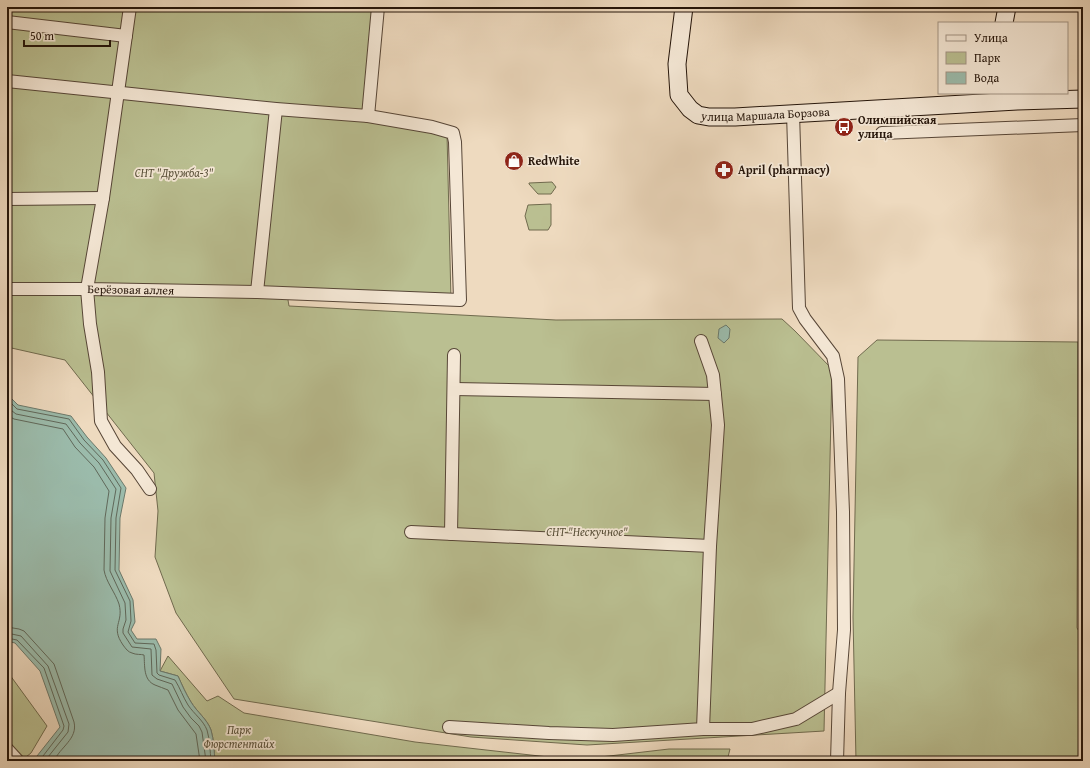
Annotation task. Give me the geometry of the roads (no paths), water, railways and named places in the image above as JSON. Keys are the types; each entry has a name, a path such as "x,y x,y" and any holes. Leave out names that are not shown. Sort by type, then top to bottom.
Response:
{"main road":[{"name":"улица Маршала Борзова","path":"684,7 677,64 679,95 690,109 698,115 709,118 793,114 994,98 1083,99"},
{"path":"1004,22 1007,7"}],"street":[{"name":"Берёзовая аллея","path":"130,7 103,198 87,289 257,292 460,300 455,142 453,133 432,127 368,116"},
{"path":"7,81 276,109 368,116 378,7"},
{"path":"7,22 126,36"},
{"path":"257,292 276,109"},
{"path":"793,114 799,308 833,356 838,379 843,512 844,630 839,693 837,761"},
{"path":"882,133 1083,125"},
{"path":"7,199 103,198"},
{"path":"7,289 87,289 90,324 98,372 101,421 115,446 137,470 150,489"},
{"path":"701,341 713,374 718,425 710,546 702,729"},
{"path":"451,534 454,355"},
{"path":"454,389 715,394"},
{"path":"411,532 710,546"},
{"path":"450,727 613,735 702,729 752,729 796,719 839,693"},
{"path":"7,749 18,761"}],"water":[{"path":"726,325 730,329 729,338 724,343 718,338 719,329"},
{"path":"7,394 18,405 71,416 106,458 126,488 120,518 119,570 133,600 135,622 131,630 137,639 156,639 161,649 160,671 178,676 191,702 207,722 212,734 215,761 40,761 37,756 60,727 40,671 15,643 7,641"}],"place":[{"name":"Олимпийская улица","path":"844,127"},
{"name":"RedWhite","path":"514,161"},
{"name":"April (pharmacy)","path":"724,170"}],"park label":[{"name":"СНТ \"Дружба-3\"","path":"174,173"},
{"name":"СНТ \"Нескучное\"","path":"587,532"},
{"name":"Парк Фюрстентайх","path":"239,737"}]}
